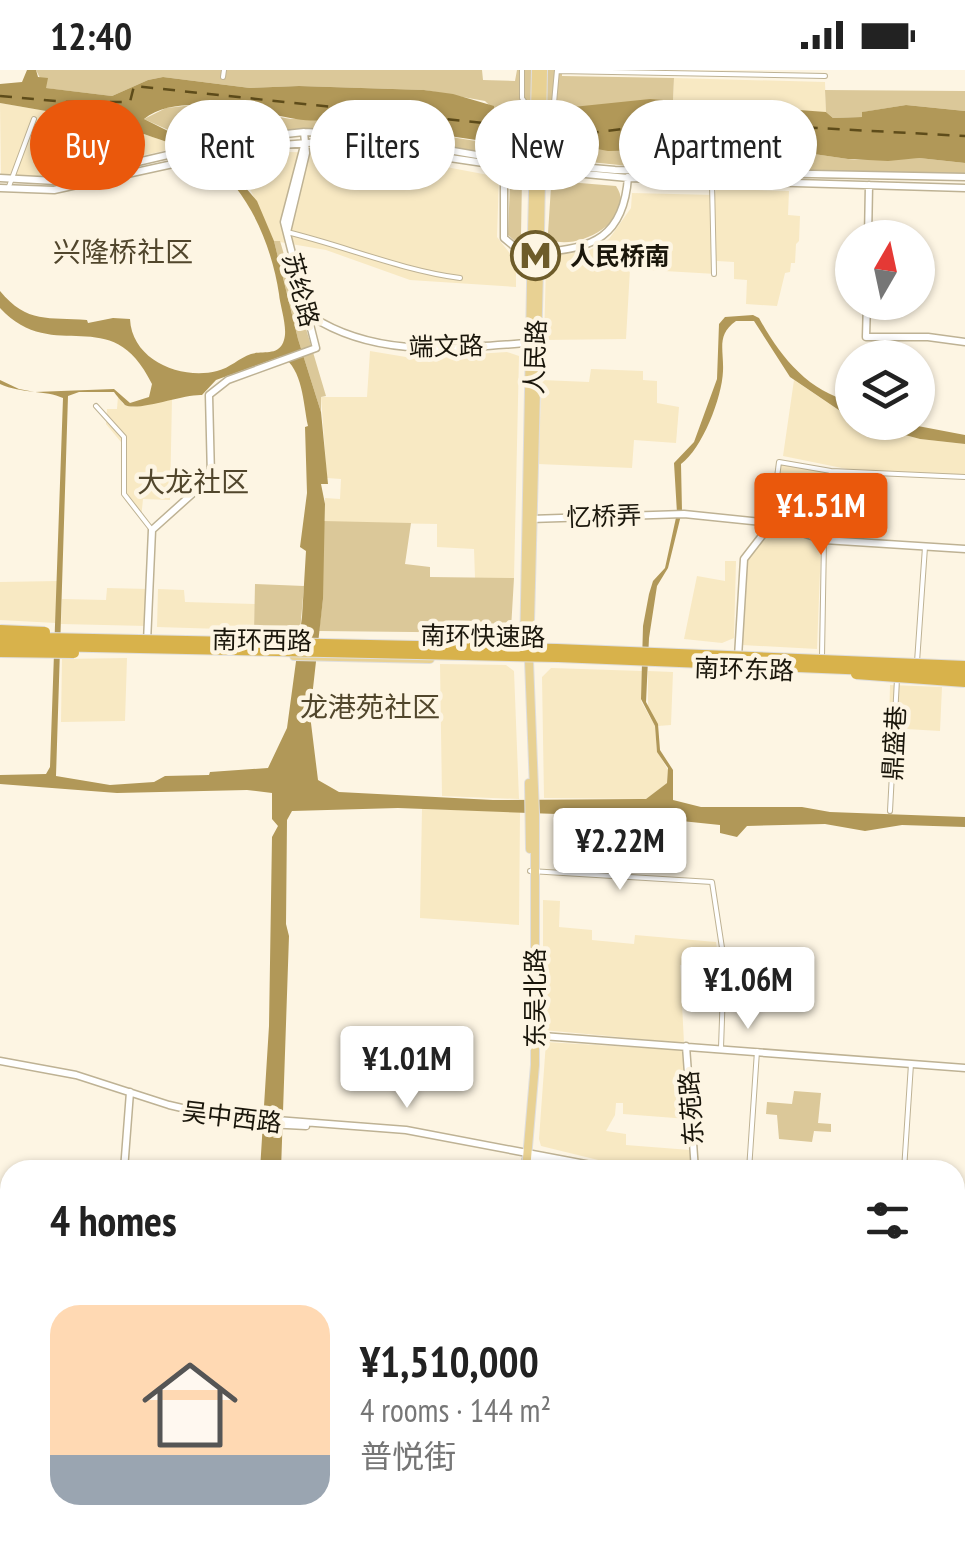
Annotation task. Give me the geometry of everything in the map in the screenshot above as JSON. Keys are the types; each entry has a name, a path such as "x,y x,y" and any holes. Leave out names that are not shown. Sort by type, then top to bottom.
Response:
{"highway":[{"path":"0,633 67,633 115,644"},
{"name":"南环快速路","path":"115,644 558,650 824,664"},
{"path":"0,648 68,654 115,644"},
{"path":"824,664 870,656 965,662"},
{"path":"824,664 870,677 965,679"}],"main road":[{"name":"人民路","path":"527,645 528,343 536,233 540,70"},
{"path":"0,178 56,181 209,145 304,132 360,135 475,157"},
{"name":"苏纶路","path":"152,530 212,477 210,395 228,380 316,348 286,232 302,168 304,132"},
{"path":"4,189 54,190 226,152 305,142 475,159"},
{"path":"817,176 965,177"},
{"path":"817,184 965,188"},
{"path":"868,186 868,220"},
{"path":"504,190 503,229 509,244"},
{"path":"509,244 535,252 566,250 594,242 612,227 625,202 626,190"},
{"path":"509,244 524,245 536,233 546,244 566,250"},
{"name":"人民路","path":"528,519 535,252"},
{"name":"端文路","path":"310,316 340,330 401,348 434,350 528,343"},
{"path":"866,320 866,336 965,342"},
{"name":"忆桥弄","path":"528,519 680,514 771,523 824,540 965,549"},
{"path":"737,668 744,558 771,523"},
{"path":"147,652 152,530"},
{"name":"南环西路","path":"0,633 527,645"},
{"name":"南环东路","path":"527,645 739,652 897,674 965,679"},
{"name":"东吴北路","path":"525,1160 532,1035 533,871 527,645"},
{"name":"南环西路","path":"0,648 526,661"},
{"name":"南环东路","path":"526,661 737,668 917,659 965,662"},
{"path":"532,1035 965,1068"},
{"name":"东苑路","path":"686,1046 694,1160"},
{"name":"吴中西路","path":"0,1064 71,1078 201,1113 260,1121 406,1130 525,1156"},
{"path":"125,1160 130,1094"},
{"path":"525,1156 542,1160"},
{"path":"525,1156 551,1160"}],"street":[{"path":"223,77 224,70"},
{"path":"522,70 522,98 529,105 554,104 557,70 825,76"},
{"path":"4,189 30,129"},
{"path":"712,190 714,274"},
{"path":"286,232 342,246 397,267 460,278"},
{"path":"96,406 124,437 124,494 152,530"},
{"path":"771,523 779,462 832,471 965,477"},
{"path":"824,664 824,540 832,471"},
{"path":"916,675 925,547"},
{"name":"鼎盛巷","path":"890,811 897,674"},
{"path":"533,871 712,882 724,961 721,1048"},
{"path":"749,1160 758,1052"},
{"path":"905,1160 911,1064"}],"shaded area":[{"path":"27,70 36,70 38,77 48,78 46,88 112,96 163,77 250,88 424,90 475,100 475,140 455,137 455,100 310,100 310,120 304,120 290,118 290,100 165,100 165,109 145,118 145,100 30,100 30,108 0,103 0,84 22,82"},
{"path":"36,70 482,70 483,80 515,81 517,70 562,70 562,76 674,78 673,100 619,100 619,104 599,105 599,100 479,100 424,90 250,88 163,77 112,96 45,88"},
{"path":"674,78 825,82 826,112 817,112 817,100 673,100"},
{"path":"825,90 965,91 965,111 906,105 863,112 862,117 833,118 826,112"},
{"path":"619,102 619,151 599,149 599,104"},
{"path":"0,103 30,108 30,176 1,174"},
{"path":"906,105 965,111 965,163 919,158 848,159 817,154 817,111 833,118 862,117 862,112"},
{"path":"165,108 165,129 145,119"},
{"path":"290,119 310,119 310,130 290,131"},
{"path":"145,120 165,130 165,142 145,134"},
{"path":"145,134 165,141 165,151 145,155"},
{"path":"455,138 475,141 475,151 455,148"},
{"path":"599,148 619,151 619,165 599,163"},
{"path":"290,152 310,152 310,190 455,190 455,169 475,172 475,190 499,190 497,237 516,261 516,287 410,280 326,250 274,241 251,191 290,190"},
{"path":"817,154 855,160 919,158 965,163 965,174 817,170"},
{"path":"616,186 621,198 619,209 603,229 576,241 563,242 551,240 551,190"},
{"path":"237,190 247,190 257,201 274,241 321,412 328,484 321,484 325,504 323,599 310,715 318,780 339,792 493,800 646,799 667,783 668,768 657,752 655,726 641,699 643,626 653,581 665,568 677,513 674,463 694,442 717,379 719,324 725,317 753,315 796,370 835,397 835,407 790,377 754,321 736,321 730,326 722,343 722,382 715,408 696,447 681,464 682,511 668,568 657,586 649,638 646,702 658,724 660,750 673,770 673,800 701,807 802,807 830,812 965,817 965,827 902,825 865,831 825,824 747,826 737,837 720,833 720,825 643,817 642,822 557,814 398,808 292,811 287,820 289,936 281,1160 261,1160 269,1026 272,837 278,826 272,819 272,793 117,793 0,784 0,775 46,774 50,767 63,398 35,392 114,389 130,403 149,397 152,384 136,359 119,345 100,338 41,333 21,325 0,308 0,291 20,309 39,317 88,323 130,319 140,346 161,364 189,373 222,370 247,356 275,351 284,340 276,276 247,203","holes":["282,356 294,369 308,426 307,493 300,547 306,551 302,617 287,728 268,768 165,776 154,782 110,785 56,776 68,396 79,392 114,392 131,407 202,395 216,380"]},
{"path":"510,190 522,190 521,236 515,241 508,235"},
{"path":"716,190 789,191 788,215 800,216 799,241 795,263 785,273 777,306 746,304 747,280 734,279 734,262 717,261 716,274 630,269 626,339 544,340 546,266 550,256 588,251 609,239 631,208 632,193 715,195"},
{"path":"274,241 280,241 326,396 321,397 321,412 298,339"},
{"path":"370,351 412,358 507,352 519,356 514,578 475,578 474,549 437,547 437,524 325,522 325,498 340,499 341,479 327,478 321,397 367,397"},
{"path":"591,369 643,371 643,380 657,381 657,403 679,407 676,443 634,440 632,468 538,464 542,380 589,382"},
{"path":"794,380 835,408 835,440 965,444 965,476 847,469 783,456"},
{"path":"118,396 123,404 132,407 172,398 170,500 143,499 141,519 125,500 126,448 106,424 107,409 117,409"},
{"path":"935,429 965,435 965,444 929,440 935,440"},
{"path":"781,463 828,472 820,533 773,515"},
{"path":"323,521 411,523 405,564 430,567 430,577 514,578 511,629 506,633 319,631"},
{"path":"773,527 821,545 817,649 742,645 747,557"},
{"path":"725,561 736,561 734,638 722,643 684,639 697,576 725,581"},
{"path":"58,581 56,623 0,620 0,582"},
{"path":"255,584 304,586 300,631 254,630"},
{"path":"107,588 149,589 147,626 61,624 62,599 106,600"},
{"path":"158,589 184,590 185,602 255,604 254,630 157,627"},
{"path":"127,658 125,721 61,722 62,659"},
{"path":"440,664 506,665 514,671 519,799 442,796"},
{"path":"551,668 642,671 641,701 655,726 657,751 668,770 667,783 646,799 544,798 542,677"},
{"path":"648,671 673,672 671,725 658,726 648,707"},
{"path":"890,685 942,687 940,731 889,728"},
{"path":"422,809 520,812 519,925 420,918"},
{"path":"543,900 560,901 559,927 592,930 592,940 634,944 635,935 716,942 720,968 680,965 684,1043 543,1030"},
{"path":"546,1042 682,1050 688,1119 623,1114 623,1103 616,1103 615,1115 606,1131 626,1134 626,1145 690,1150 690,1160 598,1160 541,1146"},
{"path":"794,1091 821,1093 818,1123 831,1124 831,1132 814,1131 812,1142 779,1139 777,1115 766,1114 767,1102 792,1104"}],"ferry route":[{"path":"0,96 130,102 134,86 475,122"},
{"path":"599,132 687,121 965,136"}],"place":[{"name":"人民桥南","path":"535,256"}],"district":[{"name":"兴隆桥社区","path":"123,251"},
{"name":"大龙社区","path":"193,481"},
{"name":"龙港苑社区","path":"370,706"}]}
